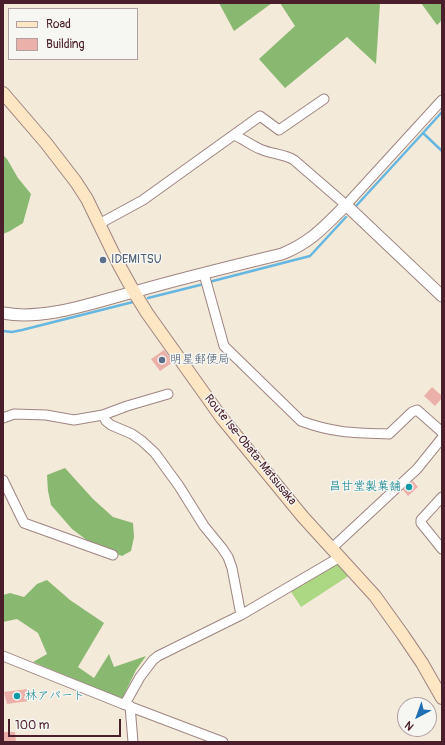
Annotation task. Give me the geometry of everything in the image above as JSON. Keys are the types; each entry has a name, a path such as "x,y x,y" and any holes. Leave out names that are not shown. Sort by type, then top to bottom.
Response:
{"main road":[{"name":"Route Ise-Obata-Matsusaka","path":"3,93 46,143 76,182 134,292 221,418 303,517 375,596 422,663 442,698"}],"street":[{"path":"99,224 143,200 260,116 279,130 324,99"},
{"path":"3,313 26,315 48,313 82,306 134,292 205,276 282,254 293,249 312,238 346,205 442,100"},
{"path":"234,135 260,149 277,155 288,156 294,160 346,205 442,296"},
{"path":"205,276 224,346 301,421 317,427 342,432 389,434 412,412 417,410 442,432"},
{"path":"3,418 14,414 46,415 74,420 103,415 168,394"},
{"path":"103,415 106,421 111,425 137,438 155,453 179,486 204,526 222,548 228,557 232,568 241,615"},
{"path":"133,742 127,705 128,700 145,669 158,656 241,615 336,552 417,469 430,455 433,448 442,438"},
{"path":"3,480 24,523 113,555"},
{"path":"442,497 421,520 421,523 442,549"},
{"path":"3,656 223,742"}],"green space":[{"path":"219,3 272,3 234,31"},
{"path":"280,3 380,3 376,64 347,37 285,88 259,59 295,26"},
{"path":"421,3 442,3 442,20 437,25"},
{"path":"3,155 18,178 31,194 23,223 3,234"},
{"path":"65,468 93,499 113,517 133,523 134,537 131,551 122,556 92,544 72,529 51,505 47,475"},
{"path":"338,561 350,575 301,607 290,590"},
{"path":"47,580 70,600 104,623 78,667 94,678 109,654 114,667 146,656 136,670 122,699 33,662 47,654 38,633 17,619 3,622 3,595 10,593 24,597 37,584"}],"building":[{"name":"明星郵便局","path":"164,350 173,362 160,371 151,359"},
{"path":"432,387 442,396 435,406 424,396"},
{"name":"昌甘堂製菓舗","path":"413,481 418,487 408,496 403,490"},
{"name":"林アパート","path":"27,689 29,701 7,704 4,692"},
{"path":"3,732 15,732 16,742 3,742"}],"waterway":[{"path":"423,133 442,112"},
{"path":"356,206 423,133 442,151"},
{"path":"209,282 310,256 346,217"},
{"path":"148,298 204,284"},
{"path":"3,331 12,332 22,330 133,302"}],"place":[{"name":"IDEMITSU","path":"103,260"},
{"name":"明星郵便局","path":"162,360"},
{"name":"昌甘堂製菓舗","path":"409,487"},
{"name":"林アパート","path":"17,696"}]}
